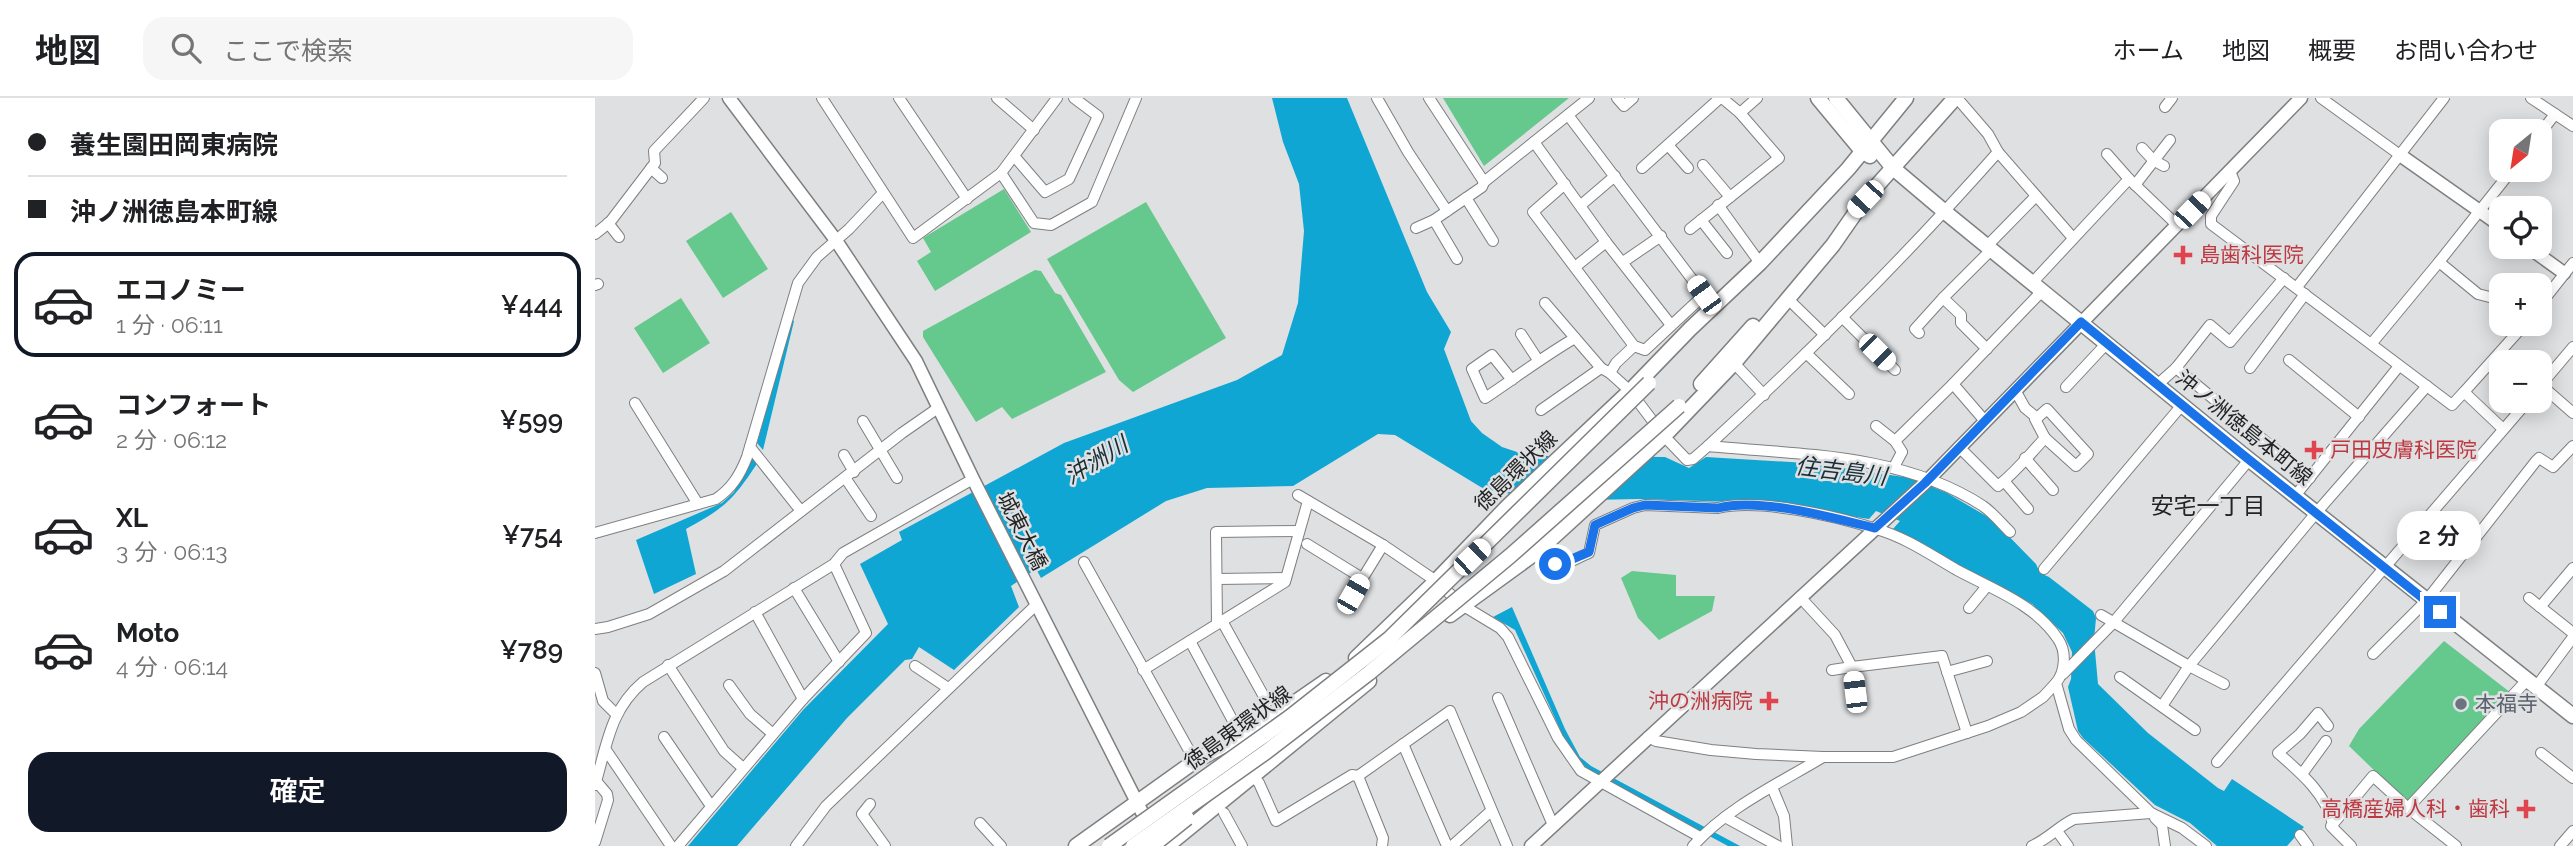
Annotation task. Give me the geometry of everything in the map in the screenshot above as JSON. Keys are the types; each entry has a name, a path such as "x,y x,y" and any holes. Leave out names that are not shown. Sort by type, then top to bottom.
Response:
{"main road":[{"name":"沖ノ洲徳島本町線","path":"1818,98 1866,146 1945,212 2249,460 2573,716"},
{"name":"沖ノ洲徳島本町線","path":"1836,98 1866,146"},
{"name":"徳島環状線","path":"1076,846 1195,761 1278,715 1352,662 1515,500 1630,391 1690,328 1760,263 1906,98"},
{"path":"1152,846 1266,752 1389,657 1679,406 1729,354 1822,245 1956,98"},
{"path":"1167,846 1462,605 1538,551 1649,450 1734,363 1833,245 1865,199"},
{"name":"徳島東環状線","path":"1109,846 1290,717 1389,639 1649,383 1713,318 1760,263"},
{"path":"1133,846 1266,752"},
{"path":"1096,846 1192,787"}],"street":[{"path":"595,234 608,223 655,163 654,151 704,98"},
{"name":"城東大橋","path":"729,98 835,239 916,361 1159,846"},
{"path":"822,98 913,238 1001,173 1058,98"},
{"path":"898,98 967,199"},
{"path":"997,98 1034,130"},
{"path":"1014,156 1045,192 1069,179 1098,116 1074,98"},
{"path":"1001,173 1034,223 1051,225 1082,208 1092,202 1136,98"},
{"path":"1377,98 1447,211"},
{"path":"1429,98 1484,181"},
{"path":"1416,228 1434,220 1482,187 1484,181 1589,98"},
{"path":"1617,98 1624,106 1633,98"},
{"path":"1642,168 1721,98 1740,113 1779,158 1690,229"},
{"path":"1740,113 1757,98"},
{"path":"1956,98 1988,134 1998,152 2073,238"},
{"path":"1531,846 1926,481 2301,98"},
{"path":"2321,98 2489,218"},
{"path":"2251,368 2301,290 2444,98"},
{"path":"2531,98 2573,127"},
{"path":"2552,119 2556,114"},
{"path":"1565,184 1533,212 1633,346 1644,350 1704,295 1568,115"},
{"path":"1895,441 1987,349 2073,238 2132,182 2170,140"},
{"path":"1534,142 1671,326"},
{"path":"1668,145 1688,168"},
{"path":"2142,148 2153,160 2164,166"},
{"path":"1545,303 1605,370 1630,391 1664,436 1687,460 1693,459 1825,335 1945,212 1998,152"},
{"path":"2107,154 2177,225"},
{"path":"1703,165 1730,197"},
{"path":"651,168 662,178"},
{"path":"2230,171 2234,181 2211,216 2211,224 2452,405 2514,336"},
{"path":"1581,205 1615,176"},
{"path":"2372,343 2502,182"},
{"path":"595,533 716,499 728,491 742,470 750,447 798,283 817,257 849,229 883,193"},
{"path":"1919,333 1915,329 2036,196"},
{"path":"1466,198 1493,241"},
{"path":"1718,205 1760,263"},
{"path":"1434,220 1457,258"},
{"path":"1701,220 1727,253"},
{"path":"608,223 619,237"},
{"path":"1623,262 1661,236"},
{"path":"1575,267 1606,242"},
{"path":"2551,259 2569,268 2552,290"},
{"path":"2439,262 2478,294 2489,297"},
{"path":"2157,385 2176,368 2210,325 2230,342 2284,278"},
{"path":"1944,298 1961,315 1961,323 1987,349"},
{"path":"1788,299 1825,335"},
{"path":"1842,317 1895,370"},
{"path":"1521,334 1538,360"},
{"path":"1512,380 1492,355 1472,369 1486,398 1512,380 1538,360 1575,338"},
{"path":"2066,387 2107,343"},
{"path":"1541,410 1616,363 1633,346"},
{"path":"2552,372 2573,347"},
{"path":"1806,353 1849,394"},
{"path":"2289,360 2359,416"},
{"path":"1734,363 1763,395"},
{"path":"2295,496 2399,366"},
{"path":"2176,368 2310,478"},
{"path":"1953,384 1985,421"},
{"path":"2162,706 2189,666 2316,513 2427,386"},
{"path":"2015,390 2025,408 2037,418"},
{"path":"2464,392 2502,428"},
{"path":"2552,396 2573,413"},
{"path":"635,403 698,504"},
{"path":"2044,569 2182,405"},
{"path":"595,629 649,614 724,571 938,408"},
{"path":"2047,409 2088,454 2076,466 2045,438 2035,419 2037,418 2047,409"},
{"path":"2217,762 2516,413"},
{"path":"863,421 897,478"},
{"path":"1875,426 1895,441 1902,452 1894,467"},
{"path":"1959,447 1998,486 2022,466 2025,458 2045,438"},
{"path":"1708,446 1810,455 1894,467 1984,507 2010,532"},
{"path":"2373,654 2426,601 2536,461 2539,458 2553,467 2573,446"},
{"path":"750,447 801,511"},
{"path":"844,456 850,475 871,516"},
{"path":"2025,458 2053,490"},
{"path":"1648,737 1656,741 1711,750 1823,757 1893,757 2021,712 2043,697 2113,623 2249,460"},
{"path":"2004,481 2028,509"},
{"path":"595,842 608,800 607,794 596,783 616,714 635,689 834,564 843,553 975,482"},
{"path":"1298,495 1383,545 1436,581 1462,605 1500,628 1508,637 1563,746 1581,771 1602,778 1704,833"},
{"path":"1143,670 1285,582 1308,502"},
{"path":"1538,551 1552,563 1563,563 1589,552 1595,525 1645,505 1770,507 1880,524 1894,535 2021,603 2060,640 2066,671"},
{"path":"1267,702 1220,623 1216,532 1300,531"},
{"path":"1307,544 1362,578"},
{"path":"1353,594 1383,545"},
{"path":"1084,562 1195,761"},
{"path":"678,846 803,699 866,633 834,564"},
{"path":"2540,607 2573,568"},
{"path":"1217,579 1286,578"},
{"path":"1969,608 1987,586"},
{"path":"794,588 839,662"},
{"path":"1800,597 1835,635 1852,667 1855,692"},
{"path":"2408,808 2531,683 2573,635 2529,598"},
{"path":"796,846 826,806 1035,599"},
{"path":"755,612 803,699"},
{"path":"2101,615 2224,684"},
{"path":"1190,641 1241,737"},
{"path":"1832,670 1942,656 1967,733"},
{"path":"1947,672 1987,661"},
{"path":"668,666 724,751 743,768"},
{"path":"915,666 948,688"},
{"path":"595,673 603,701 616,714"},
{"path":"2120,677 2195,730"},
{"path":"2056,683 2069,729 2076,740 2153,814 2162,825 2165,846"},
{"path":"729,685 750,714 773,734"},
{"path":"1498,698 1553,825"},
{"path":"1253,776 1259,783 1276,821 1352,775 1358,776 1450,711 1507,846"},
{"path":"2328,726 2318,713 2300,734 2278,753 2318,792 2321,802 2330,808 2333,824 2331,826 2351,846"},
{"path":"664,737 711,806"},
{"path":"2302,774 2326,741"},
{"path":"1403,744 1449,846 1491,811"},
{"path":"605,750 671,846"},
{"path":"2541,753 2573,778"},
{"path":"1693,846 1704,833 1725,817 1823,757"},
{"path":"1358,776 1383,838 1381,846"},
{"path":"2333,824 2373,776 2456,846"},
{"path":"1772,787 1784,816 1787,846"},
{"path":"870,804 862,814 885,846"},
{"path":"1224,813 1242,846"},
{"path":"2032,846 2074,819 2153,814 2182,828 2206,846"},
{"path":"1725,817 1778,846"},
{"path":"980,823 1001,846"},
{"path":"2057,831 2068,846"},
{"path":"2560,846 2573,831"},
{"path":"2300,835 2308,846"}],"green space":[{"path":"1443,98 1569,98 1484,166"},
{"path":"1004,189 1031,232 935,291 917,261 931,252 923,238"},
{"path":"1146,202 1226,338 1133,392 1119,380 1047,259"},
{"path":"731,212 768,269 723,298 686,241"},
{"path":"1035,270 1041,271 1055,293 1061,295 1106,372 1012,419 1002,407 976,422 923,337 923,331"},
{"path":"681,298 710,343 663,373 634,328"},
{"path":"1632,571 1676,575 1676,596 1715,596 1712,611 1659,640 1638,618 1621,578"},
{"path":"2444,641 2511,693 2408,803 2349,746 2359,729"}],"water":[{"path":"1272,98 1347,98 1427,292 1451,332 1444,349 1471,421 1482,433 1502,447 1523,454 1665,457 1689,468 1706,457 1807,463 1911,478 1947,493 1993,520 2036,564 2040,573 2093,611 2096,618 2094,640 2098,684 2148,733 2218,788 2224,791 2232,779 2304,827 2287,846 2217,846 2190,823 2155,805 2078,731 2068,687 2072,652 2063,633 2032,604 1895,531 1893,529 1900,521 1876,511 1869,519 1768,503 1590,500 1503,493 1484,489 1395,435 1378,434 1293,486 1207,488 1166,501 1041,578 1036,569 1011,586 1019,607 954,670 919,647 912,659 905,660 847,718 737,846 688,846 803,710 888,624 860,564 902,540 899,532 1064,443 1237,380 1282,355 1298,303 1304,231 1299,184 1283,142"},
{"path":"792,320 794,321 763,450 757,443"},
{"path":"751,455 758,462 735,494 720,508 686,529 696,574 654,594 636,540 722,503 734,492"},
{"path":"1512,607 1565,729 1580,757 1591,766 1740,846 1728,846 1594,774 1575,758 1515,630 1493,617"}],"pier":[{"path":"1585,453 1627,454 1581,503 1537,500"}],"place":[{"name":"島歯科医院","path":"2183,255"},
{"name":"戸田皮膚科医院","path":"2314,450"},
{"name":"沖の洲病院","path":"1769,701"},
{"name":"本福寺","path":"2461,704"},
{"name":"高橋産婦人科・歯科","path":"2526,809"}],"district":[{"name":"安宅一丁目","path":"2208,506"}],"route":[{"path":"1555,564 1589,552 1595,525 1645,505 1770,507 1816,514 1875,528 1925,483 2081,322 2440,612"}],"water label":[{"name":"沖洲川","path":"1096,460"},
{"name":"住吉島川","path":"1841,471"}]}
